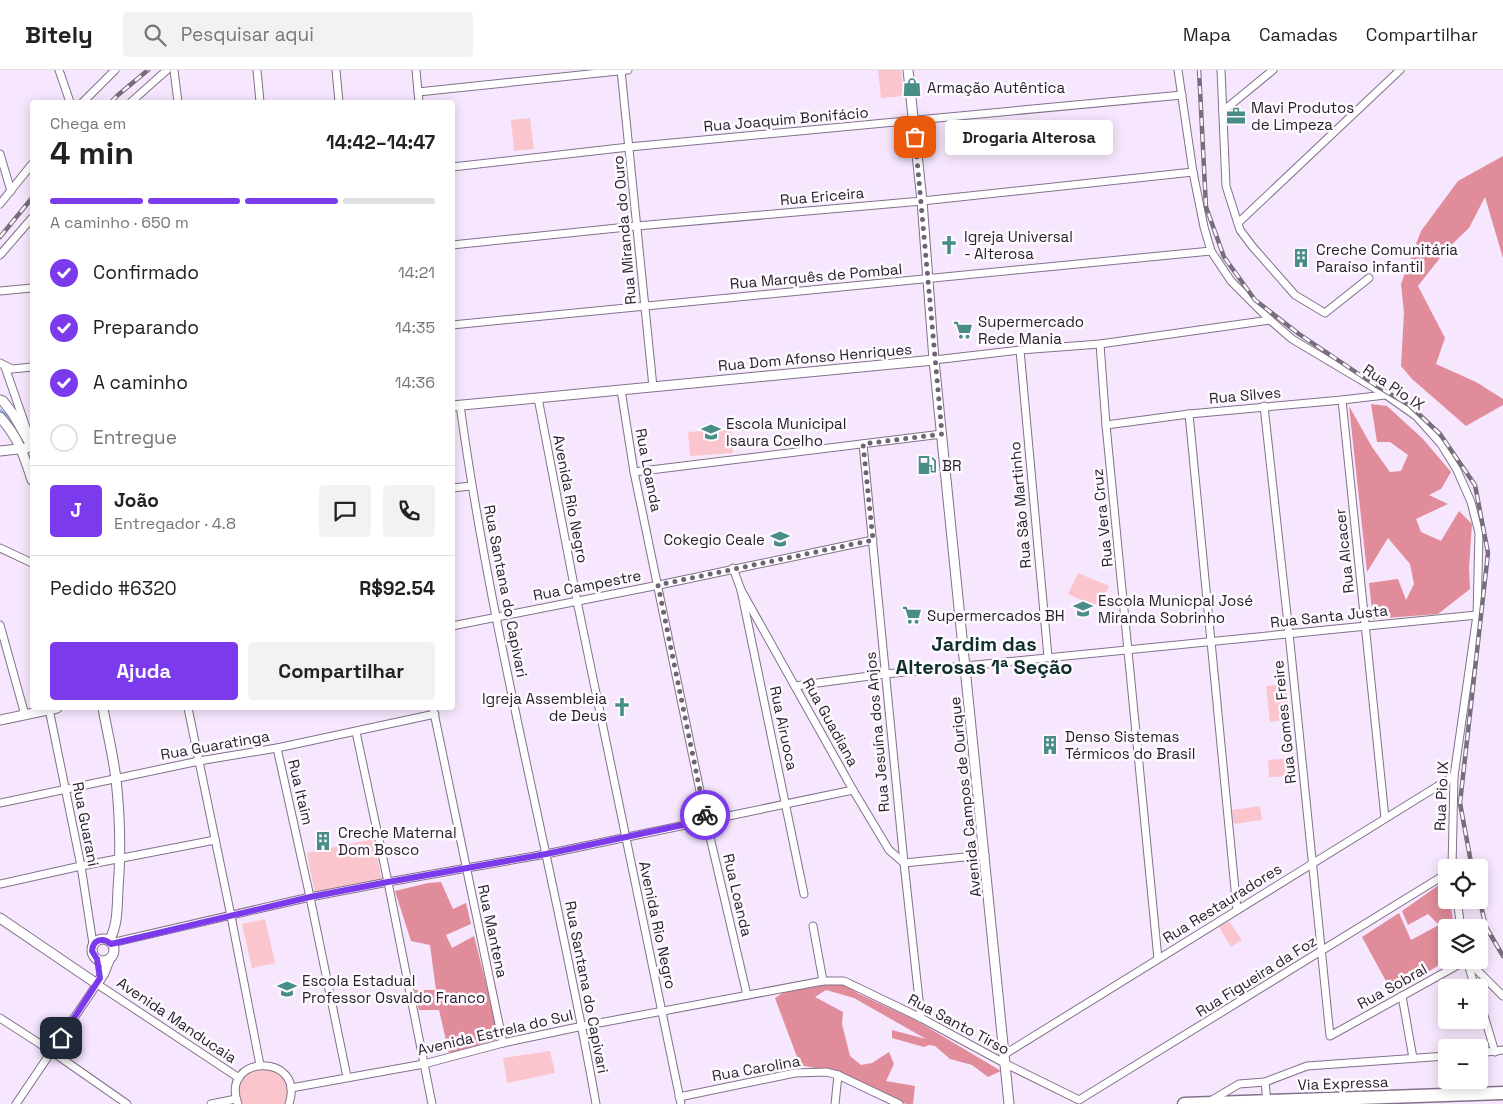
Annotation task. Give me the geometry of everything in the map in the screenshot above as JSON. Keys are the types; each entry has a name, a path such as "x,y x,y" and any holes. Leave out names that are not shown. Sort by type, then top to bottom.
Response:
{"highway":[{"name":"Via Expressa","path":"1184,1104 1503,1093"}],"street":[{"path":"59,70 69,100"},
{"path":"85,100 115,70"},
{"path":"133,100 167,70"},
{"path":"174,70 178,100"},
{"path":"257,70 260,100"},
{"path":"336,70 339,100"},
{"path":"416,70 419,100"},
{"path":"418,92 624,70"},
{"name":"Rua Miranda do Ouro","path":"624,70 653,387"},
{"name":"Avenida Campos de Ourique","path":"908,70 922,201 934,360 1009,1104"},
{"name":"Rua Pio IX","path":"1178,70 1193,172 1204,227 1211,251 1231,281 1292,339 1386,395 1416,416 1441,444 1457,470 1471,502 1479,533 1477,615 1454,776 1452,859"},
{"path":"1221,70 1226,186 1240,230 1295,295 1325,313 1369,278"},
{"path":"1223,111 1273,70"},
{"path":"1238,223 1400,70"},
{"name":"Rua Joaquim Bonifácio","path":"455,167 630,147 1182,95"},
{"path":"0,154 10,191"},
{"path":"0,204 30,166"},
{"name":"Rua Ericeira","path":"455,245 637,226 922,201 1193,172"},
{"path":"0,256 30,220"},
{"name":"Rua Marquês de Pombal","path":"455,325 1211,251"},
{"path":"0,291 30,288"},
{"name":"Rua Dom Afonso Henriques","path":"456,406 1020,350 1100,344 1270,320"},
{"name":"Rua Vera Cruz","path":"1100,344 1106,425 1158,959"},
{"name":"Rua São Martinho","path":"1020,350 1048,657"},
{"path":"3,365 12,369 30,367"},
{"path":"3,365 14,391 30,441"},
{"name":"Rua Loanda","path":"621,390 634,472 706,820 747,995"},
{"path":"1,401 7,400 14,391"},
{"name":"Rua Silves","path":"1106,425 1188,414 1386,395"},
{"name":"Avenida Rio Negro","path":"538,398 576,601 680,1100"},
{"name":"Rua Alcacer","path":"1342,400 1385,818"},
{"path":"1,401 13,414 30,444"},
{"name":"Rua Santana do Capivari","path":"456,406 497,617 583,1026 596,1104"},
{"name":"Rua Gomes Freire","path":"1264,406 1330,1036"},
{"path":"1188,414 1237,910"},
{"path":"0,417 22,449 30,474"},
{"path":"634,472 942,434"},
{"name":"Rua Jesuína dos Anjos","path":"863,444 921,1018"},
{"path":"0,451 30,447"},
{"path":"455,488 471,486"},
{"name":"Rua Campestre","path":"455,625 873,540"},
{"path":"0,548 30,562"},
{"name":"Rua Airuoca","path":"733,568 741,590 804,894"},
{"name":"Rua Guadiana","path":"741,590 853,790 889,850 904,864"},
{"name":"Rua Santa Justa","path":"796,686 885,674 1128,648 1210,642 1477,615"},
{"path":"1,629 25,715"},
{"path":"0,720 45,710"},
{"name":"Rua Guarani","path":"53,710 94,944 92,951 97,959 99,981"},
{"path":"16,1104 99,981 113,950 110,942 115,930 120,831 116,778 103,710"},
{"path":"188,710 260,1065"},
{"name":"Rua Guaratinga","path":"0,802 199,761 356,732 434,711"},
{"name":"Rua Mantena","path":"434,711 503,1043"},
{"path":"356,732 432,1104"},
{"name":"Rua Itaim","path":"277,748 347,1077"},
{"name":"Rua Restauradores","path":"1005,1054 1454,776"},
{"path":"94,944 102,939 110,942 310,897 546,854 853,790"},
{"path":"0,884 215,840"},
{"path":"904,864 984,855"},
{"name":"Rua Figueira da Foz","path":"1079,1100 1438,879"},
{"name":"Avenida Manducaia","path":"0,918 99,981 239,1078"},
{"path":"812,926 823,981"},
{"path":"97,959 104,961 110,958"},
{"name":"Rua Sobral","path":"1330,1036 1451,969"},
{"path":"1476,969 1503,996"},
{"name":"Avenida Estrela do Sul","path":"291,1088 424,1064 503,1043 583,1026 823,981"},
{"name":"Rua Santo Tirso","path":"823,981 844,982 921,1018 1006,1064 1079,1100"},
{"path":"1402,996 1413,1058"},
{"path":"0,1018 52,1051 127,1104"},
{"path":"1488,1029 1495,1052"},
{"path":"1488,1052 1503,1050"},
{"path":"1207,1103 1239,1084 1265,1082 1307,1066 1438,1056"},
{"path":"211,1104 237,1102 236,1085 239,1078 248,1069 267,1065 280,1070 285,1075 291,1088 289,1104"},
{"name":"Rua Carolina","path":"680,1100 795,1073 826,1072 838,1075 899,1104"},
{"path":"835,1104 838,1075"},
{"path":"1265,1082 1267,1102"}],"shaded area":[{"path":"878,70 901,70 904,96 881,98"},
{"path":"530,118 534,149 514,151 511,120"},
{"path":"1503,156 1503,258 1485,197 1469,228 1447,249 1418,286 1445,338 1436,364 1476,382 1503,399 1503,405 1466,426 1412,379 1401,366 1404,313 1401,284 1421,231 1458,181"},
{"path":"1371,404 1387,406 1423,439 1451,472 1441,489 1429,495 1448,504 1416,519 1421,532 1441,541 1459,511 1472,524 1469,568 1470,589 1438,614 1373,619 1369,583 1398,579 1406,600 1414,584 1410,564 1388,538 1367,572 1349,406 1372,447 1390,472 1401,471 1408,455 1390,442 1377,442"},
{"path":"731,429 733,453 690,456 688,432"},
{"path":"1078,573 1109,586 1099,608 1068,594"},
{"path":"1286,684 1290,719 1270,722 1266,686"},
{"path":"1294,758 1295,776 1269,777 1268,760"},
{"path":"1260,806 1262,820 1234,824 1232,810"},
{"path":"373,839 382,880 315,894 307,853"},
{"path":"441,882 453,909 466,903 471,924 446,935 452,948 474,936 500,1039 449,1053 439,1010 419,1010 414,990 436,990 430,945 411,941 395,891 428,883"},
{"path":"1438,886 1438,909 1451,909 1453,919 1438,919 1438,924 1428,914 1408,925 1402,911"},
{"path":"1399,913 1411,940 1438,926 1438,966 1393,994 1362,937"},
{"path":"265,919 275,963 252,968 242,924"},
{"path":"1229,921 1242,940 1231,947 1219,927"},
{"path":"816,985 845,985 859,994 917,1021 1001,1071 988,1077 972,1065 950,1059 935,1046 929,1045 924,1047 892,1038 892,1030 926,1039 854,998 826,990 815,997 843,1012 842,1024 850,1056 861,1065 872,1063 889,1052 894,1064 886,1081 915,1086 913,1104 906,1104 842,1076 800,1065 775,998 786,991"},
{"path":"550,1051 555,1073 507,1083 503,1058"},
{"path":"258,1068 275,1071 283,1077 287,1090 285,1104 242,1104 239,1093 241,1083 248,1074"}],"waterway":[{"path":"0,410 9,417 20,437"}],"railway":[{"path":"113,100 148,70"},
{"path":"1199,70 1206,207 1224,257 1255,300 1299,334 1375,385 1409,405 1440,434 1475,485 1488,553 1460,803 1470,859"},
{"path":"0,237 30,200"},
{"path":"1482,909 1486,927 1503,956"}],"way so far":[{"path":"705,815 658,585 873,540 863,444 942,434 915,137"}],"place":[{"name":"Armação Autêntica","path":"912,87"},
{"name":"Mavi Produtos de Limpeza","path":"1236,116"},
{"name":"Drogaria Alterosa","path":"915,137"},
{"name":"Igreja Universal - Alterosa","path":"949,245"},
{"name":"Creche Comunitária Paraíso infantil","path":"1301,258"},
{"name":"Supermercado Rede Mania","path":"963,330"},
{"name":"Escola Municipal Isaura Coelho","path":"711,432"},
{"name":"BR","path":"927,465"},
{"name":"Cokegio Ceale","path":"780,539"},
{"name":"Escola Municpal José Miranda Sobrinho","path":"1083,609"},
{"name":"Supermercados BH","path":"912,615"},
{"name":"Igreja Assembleia de Deus","path":"622,707"},
{"name":"Denso Sistemas Térmicos do Brasil","path":"1050,745"},
{"name":"Creche Maternal Dom Bosco","path":"323,841"},
{"name":"Escola Estadual Professor Osvaldo Franco","path":"287,989"}],"district":[{"name":"Jardim das Alterosas 1ª Seção","path":"984,656"}],"route":[{"path":"61,1038 100,978 97,959 92,951 92,947 99,940 109,941 111,944 310,897 625,838 706,820 705,815"}]}
